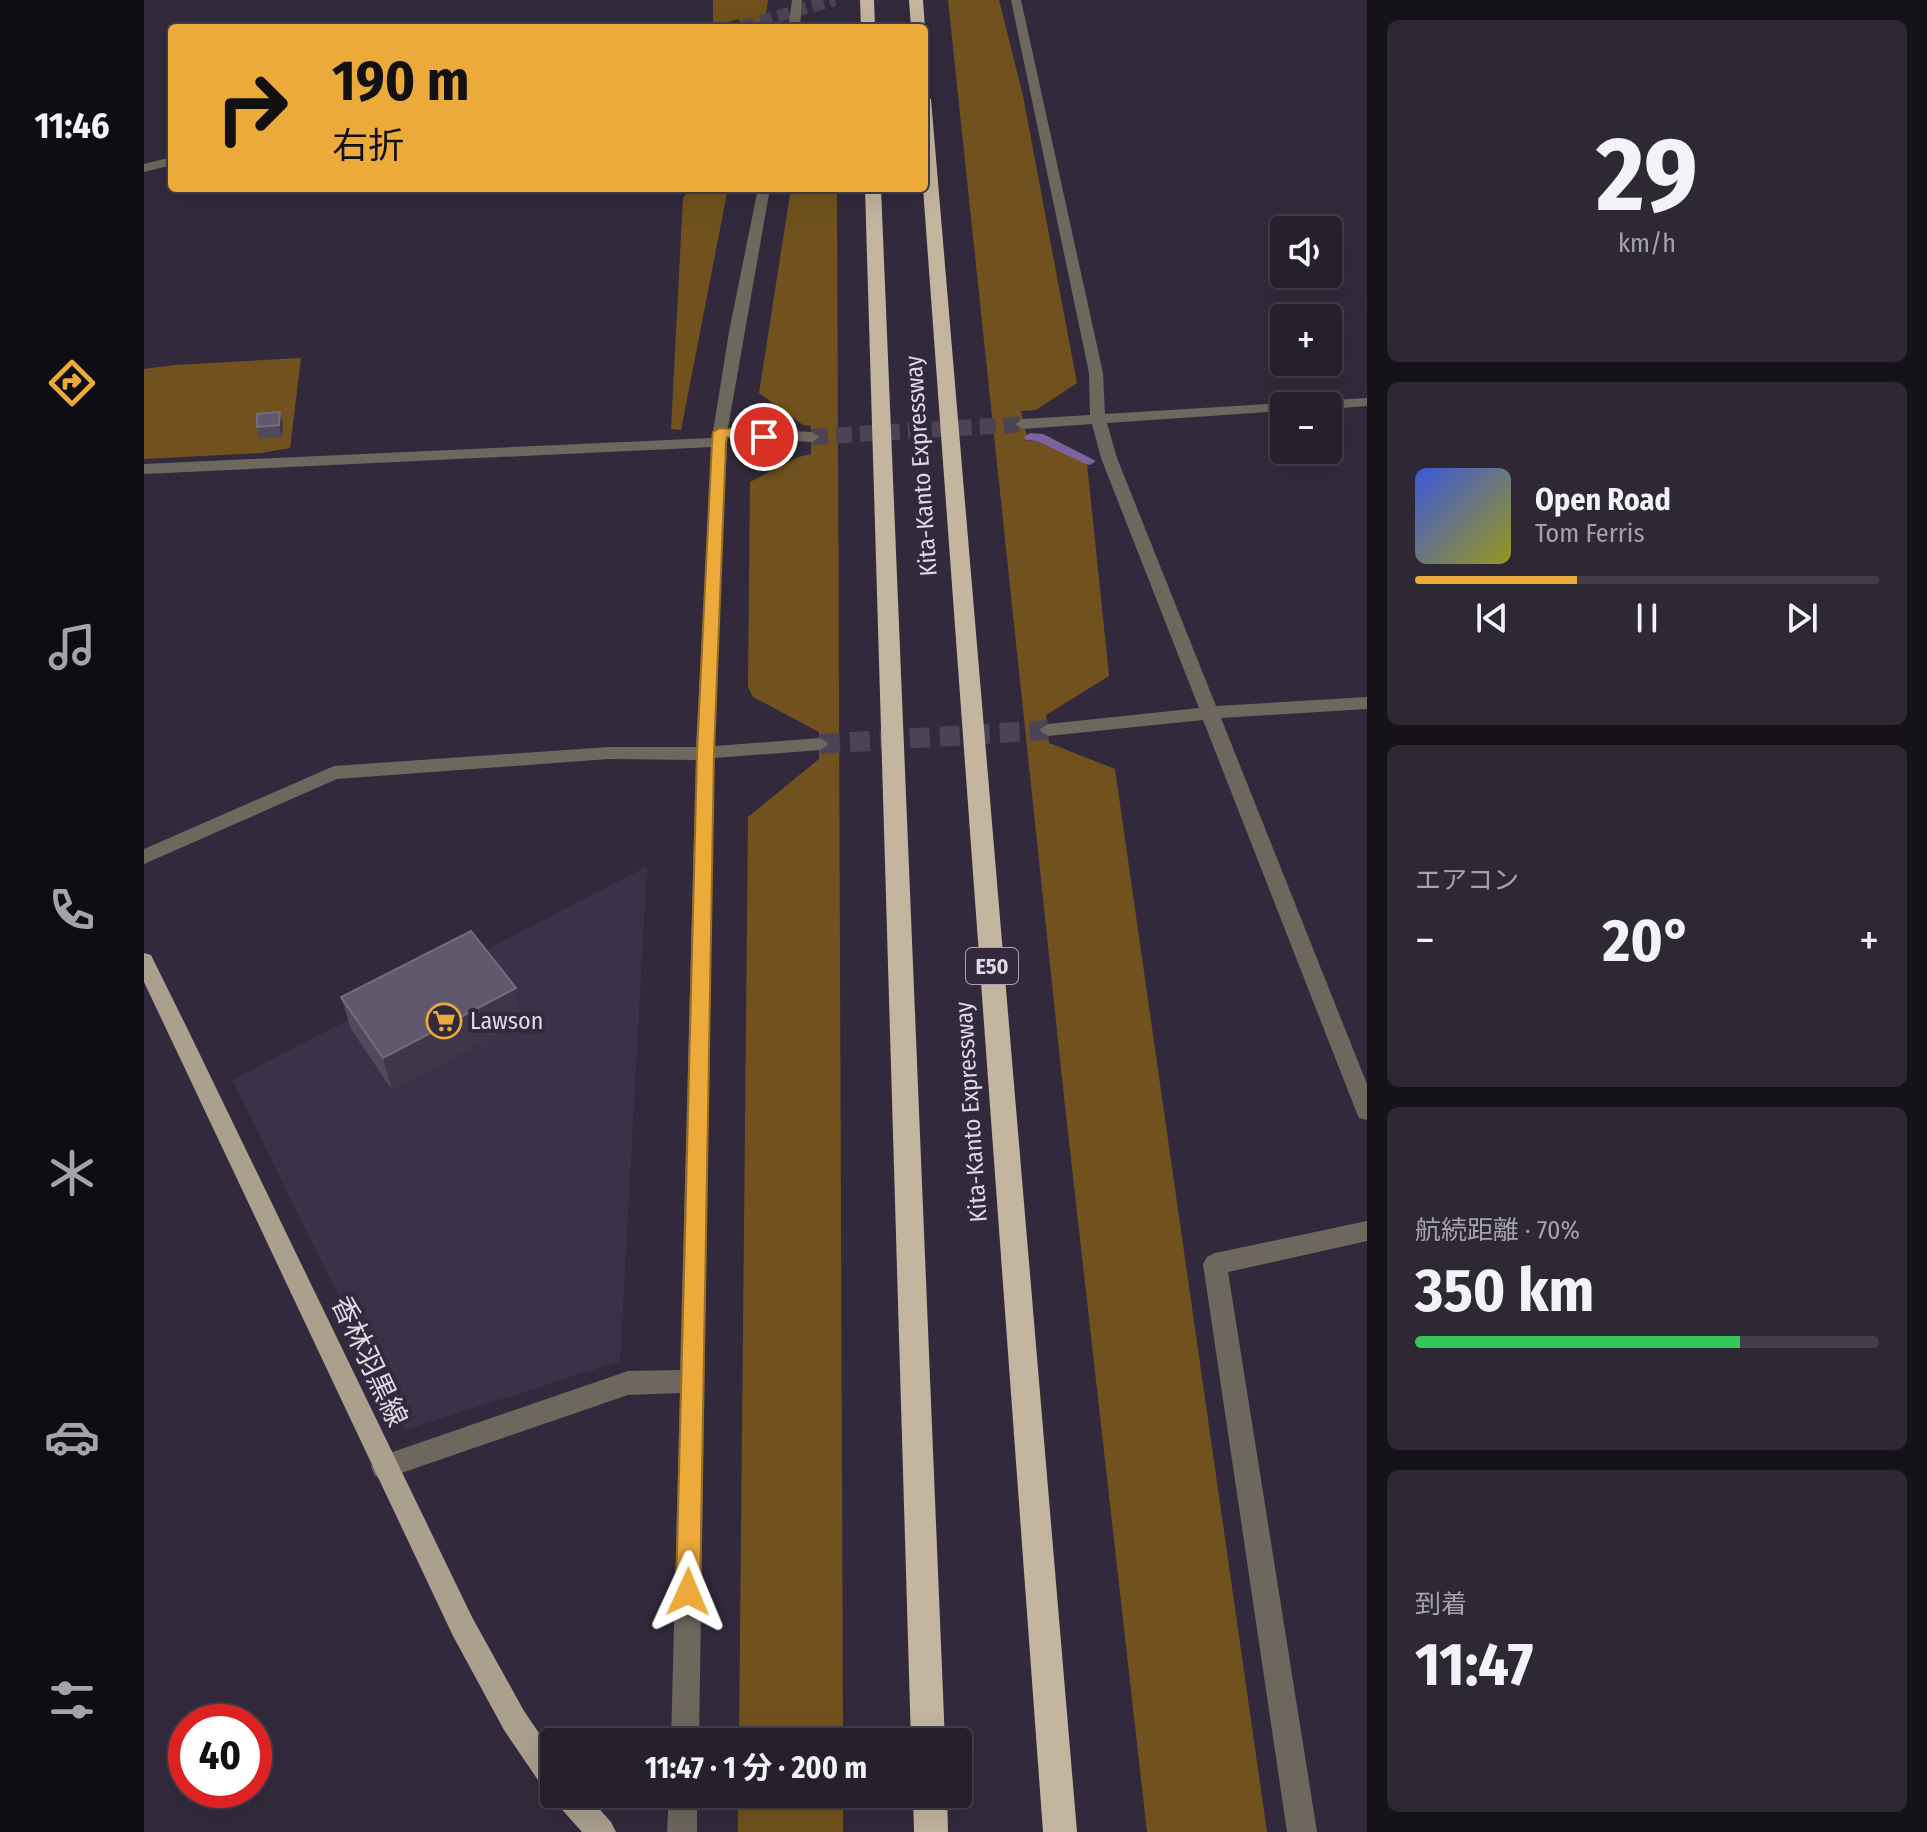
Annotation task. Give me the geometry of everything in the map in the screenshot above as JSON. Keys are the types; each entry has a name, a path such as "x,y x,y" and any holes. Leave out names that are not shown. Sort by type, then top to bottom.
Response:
{"highway":[{"path":"867,0 868,24"},
{"path":"916,0 918,24"},
{"name":"Kita-Kanto Expressway","path":"928,150 1060,1832"},
{"name":"Kita-Kanto Expressway","path":"873,192 928,1728"},
{"path":"930,1808 931,1832"}],"main road":[{"name":"香林羽黒線","path":"144,961 200,1072 384,1467 515,1725 540,1760"},
{"path":"580,1808 601,1832"}],"street":[{"path":"794,24 797,0"},
{"path":"1016,0 1096,373 1098,417 1109,458 1367,1111"},
{"path":"144,168 168,162"},
{"path":"685,1728 705,753 720,437 736,332 763,192"},
{"path":"1342,403 1367,402"},
{"path":"1023,424 1270,408"},
{"path":"144,469 459,456 720,437 812,437"},
{"path":"1048,730 1208,713 1367,703"},
{"path":"144,857 334,773 609,753 705,753 820,744"},
{"path":"1302,1832 1215,1264 1367,1231"},
{"path":"384,1467 628,1383 693,1381"},
{"path":"682,1832 683,1808"}],"shaded area":[{"path":"713,0 768,0 765,24 742,24 738,19 713,24"},
{"path":"948,0 999,0 1023,96 1077,383 1036,410 1021,411 1028,441 1039,441 1087,463 1109,676 1046,715 1049,743 1115,769 1267,1832 1147,1832 1064,1097"},
{"path":"688,192 727,192 681,430 671,429 683,198"},
{"path":"790,192 837,192 843,1728 739,1728 748,817 819,759 819,732 753,697 748,687 750,482 798,457 811,454 811,426 803,425 759,393"},
{"path":"301,358 290,448 261,453 144,459 144,369"},
{"path":"647,867 620,1361 405,1430 232,1080"},
{"path":"738,1808 843,1808 843,1832 738,1832"}],"building":[{"path":"280,412 279,425 257,427 257,414"},
{"path":"471,931 516,988 383,1058 341,997"}],"waterway":[{"path":"1030,437 1039,437 1090,461"}],"tunnel":[{"path":"750,24 835,0"},
{"path":"812,437 1023,424"},
{"path":"820,744 1048,730"}],"place":[{"name":"Lawson","path":"444,1021"}],"route":[{"path":"688,1592 705,753 719,443 720,432 764,437"}]}
